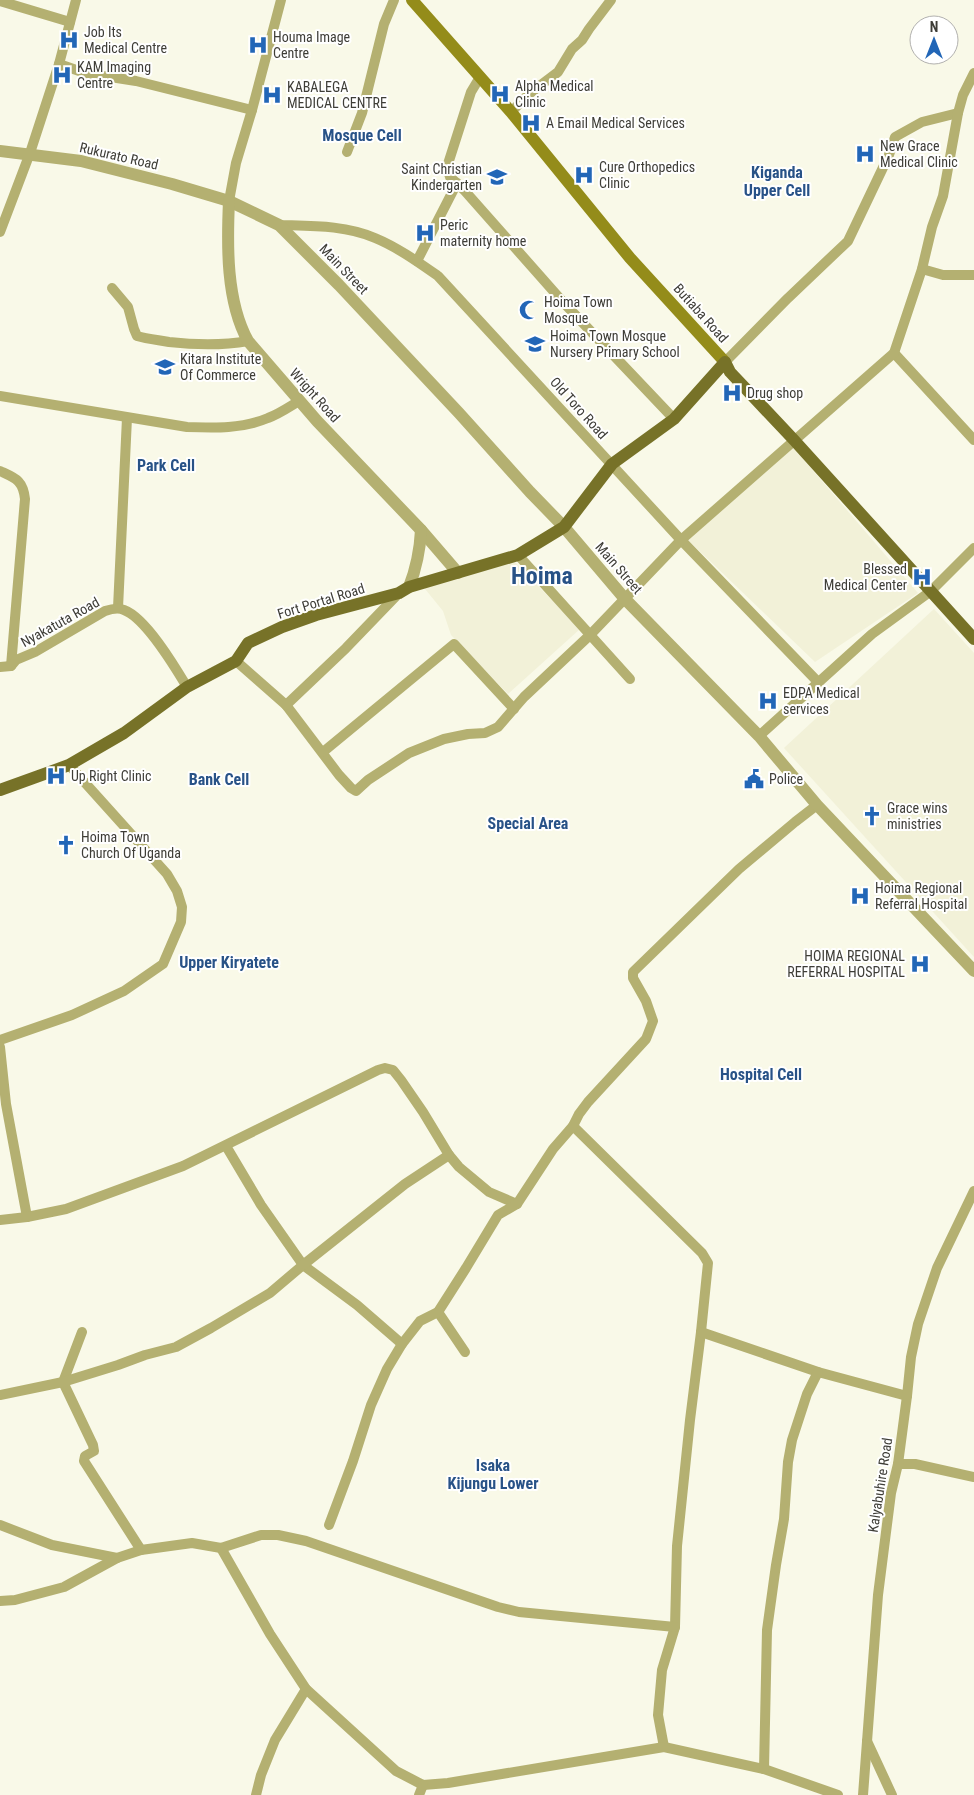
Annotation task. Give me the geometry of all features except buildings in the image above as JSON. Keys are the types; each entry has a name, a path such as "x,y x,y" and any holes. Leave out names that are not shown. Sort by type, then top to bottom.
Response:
{"main road":[{"name":"Butiaba Road","path":"412,0 511,112 630,258 725,362 730,372 974,639"},
{"path":"564,527 612,464 674,419 725,362"},
{"name":"Fort Portal Road","path":"0,790 69,765 124,733 187,688 236,661 248,643 282,627 316,615 518,555 564,527"}],"street":[{"path":"0,232 30,154 59,64 76,0"},
{"path":"229,201 236,163 281,0"},
{"path":"347,152 362,113 384,24 394,0"},
{"path":"511,112 529,94 558,72 572,49 582,40 588,28 611,0"},
{"path":"0,1 70,22"},
{"path":"59,64 85,73 136,81 252,110"},
{"path":"236,661 286,705 339,775 356,791 368,780 409,753 444,739 485,733 498,727 524,697 590,635 681,540 894,353 922,269 932,227 943,196 958,113 974,72"},
{"path":"480,77 471,92 447,167 448,175 464,190 563,302 674,419"},
{"path":"725,362 848,241 889,155 895,137 922,122 958,113"},
{"name":"Rukurato Road","path":"0,151 80,161 172,184 229,201"},
{"path":"417,261 456,183"},
{"name":"Main Street","path":"229,201 279,226 339,285 564,527 625,599 759,736 817,805 974,971"},
{"name":"Wright Road","path":"229,201 227,254 238,316 248,341 317,421 421,530 458,573"},
{"name":"Old Toro Road","path":"279,226 322,227 357,232 375,238 417,261 438,276 681,540 818,682"},
{"path":"922,269 943,275 974,275"},
{"path":"112,288 128,307 137,336 207,346 248,341"},
{"path":"894,353 974,440"},
{"path":"0,396 187,427 231,428 270,418 300,401"},
{"path":"118,608 128,418"},
{"path":"0,471 19,481 25,498 11,666"},
{"path":"286,705 404,590 414,574 421,530"},
{"path":"759,736 872,634 931,590 974,548"},
{"path":"518,555 630,679"},
{"name":"Nyakatuta Road","path":"0,667 11,666 16,660 35,652 105,611 118,608 131,614 149,630 187,688"},
{"path":"323,752 454,644 514,709"},
{"path":"0,1040 72,1015 124,991 163,964 181,922 182,907 177,891 167,874 69,765"},
{"path":"329,1525 353,1461 371,1404 387,1369 402,1344 420,1322 438,1312 498,1215 517,1204 553,1149 573,1126 588,1102 646,1038 653,1021 646,1001 633,978 633,972 739,869 817,805"},
{"path":"0,1047 4,1089 26,1217"},
{"path":"0,1220 66,1209 183,1166 385,1068 393,1070 401,1080 424,1112 449,1155 459,1167 489,1192 517,1204"},
{"path":"573,1126 706,1258 708,1263 678,1546 675,1626 662,1670 658,1714 664,1747"},
{"path":"226,1146 261,1205 302,1265 357,1305 402,1344"},
{"path":"0,1395 64,1382 144,1355 176,1347 270,1293 302,1265 405,1184 449,1155"},
{"name":"Kalyabuhire Road","path":"863,1795 878,1595 891,1493 898,1464 911,1357 918,1324 937,1268 974,1191"},
{"path":"438,1312 465,1352"},
{"path":"82,1332 64,1382 94,1448 94,1451 85,1456 84,1461 141,1550"},
{"path":"701,1332 818,1372 907,1396"},
{"path":"764,1769 767,1630 784,1520 788,1462 792,1440 807,1394 818,1372"},
{"path":"898,1464 915,1464 974,1477"},
{"path":"0,1526 52,1545 117,1558"},
{"path":"0,1601 15,1600 64,1587 117,1558 141,1550 192,1543 221,1548 261,1535 278,1535 306,1541 472,1599 518,1612 675,1626"},
{"path":"221,1548 270,1634 306,1689 396,1771 421,1790 448,1783 664,1747 764,1769 838,1795"},
{"path":"256,1795 261,1775 275,1740 306,1689"},
{"path":"866,1740 892,1795"}],"shaded area":[{"path":"792,446 918,593 815,662 687,539"},
{"path":"513,560 580,629 508,694 451,635 443,611 421,584"},
{"path":"934,609 974,653 974,957 784,748"}],"place":[{"name":"Job Its Medical Centre","path":"69,40"},
{"name":"Houma Image Centre","path":"258,45"},
{"name":"KAM Imaging Centre","path":"62,75"},
{"name":"Alpha Medical Clinic","path":"500,94"},
{"name":"KABALEGA MEDICAL CENTRE","path":"272,95"},
{"name":"A Email Medical Services","path":"531,123"},
{"name":"New Grace Medical Clinic","path":"865,154"},
{"name":"Cure Orthopedics Clinic","path":"584,175"},
{"name":"Saint Christian Kindergarten","path":"497,177"},
{"name":"Peric maternity home","path":"425,233"},
{"name":"Hoima Town Mosque","path":"529,310"},
{"name":"Hoima Town Mosque Nursery Primary School","path":"535,344"},
{"name":"Kitara Institute Of Commerce","path":"165,367"},
{"name":"Drug shop","path":"732,393"},
{"name":"Blessed Medical Center","path":"922,577"},
{"name":"EDPA Medical services","path":"768,701"},
{"name":"Up Right Clinic","path":"56,776"},
{"name":"Police","path":"754,779"},
{"name":"Grace wins ministries","path":"872,816"},
{"name":"Hoima Town Church Of Uganda","path":"66,845"},
{"name":"Hoima Regional Referral Hospital","path":"860,896"},
{"name":"HOIMA REGIONAL REFERRAL HOSPITAL","path":"920,964"}],"district":[{"name":"Mosque Cell","path":"362,135"},
{"name":"Kiganda Upper Cell","path":"777,181"},
{"name":"Park Cell","path":"166,465"},
{"name":"Hoima","path":"542,576"},
{"name":"Bank Cell","path":"219,779"},
{"name":"Special Area","path":"528,823"},
{"name":"Upper Kiryatete","path":"229,962"},
{"name":"Hospital Cell","path":"761,1074"},
{"name":"Isaka Kijungu Lower","path":"493,1474"}]}
